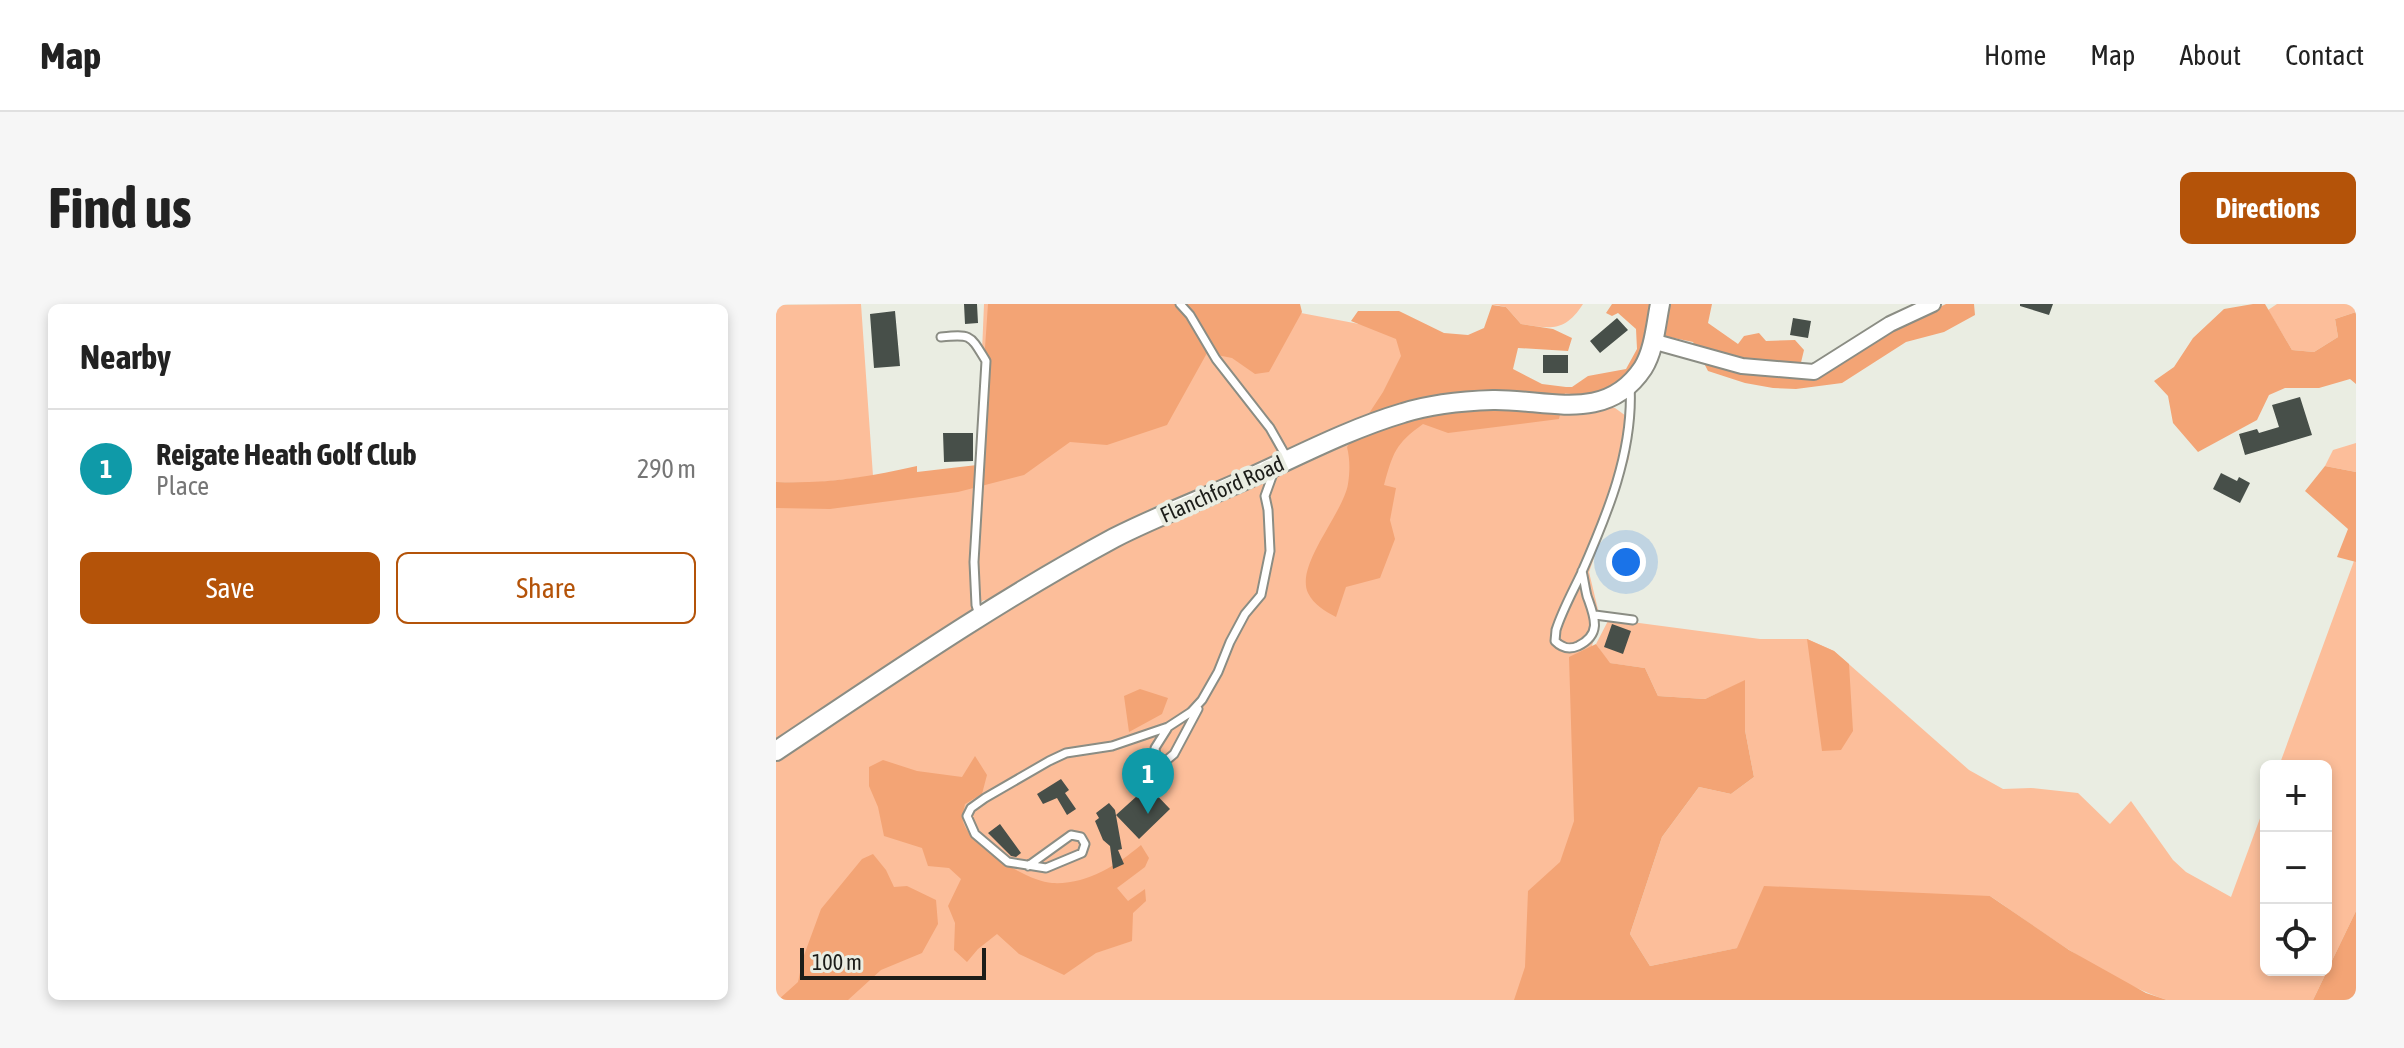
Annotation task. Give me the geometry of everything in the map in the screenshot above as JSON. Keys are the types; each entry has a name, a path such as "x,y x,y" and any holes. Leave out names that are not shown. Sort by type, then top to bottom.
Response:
{"street":[{"path":"1630,383 1644,366 1660,304"},
{"path":"1652,341 1742,366 1814,372 1890,324 1933,304"},
{"name":"Flanchford Road","path":"776,751 1057,570 1153,519 1282,463 1404,413 1448,403 1494,400 1581,406 1608,399 1630,383"}],"lane":[{"path":"1180,304 1216,359 1270,428 1282,463 1265,496"},
{"path":"941,337 964,335 970,338 986,361 974,562 976,605 980,617"},
{"path":"1582,571 1586,594 1595,615 1593,632 1587,641 1570,649 1555,641 1558,624 1604,517 1625,453 1631,411 1630,383"},
{"path":"1168,727 1155,748 1156,756 1161,761 1174,754 1245,614 1261,595 1270,551 1268,510 1265,496 1245,480"},
{"path":"1595,615 1633,620"},
{"path":"1028,866 1071,835 1083,840 1085,848 1082,853 1049,867 1028,866 1008,862 975,834 967,816 971,808 1066,753 1112,746 1168,727 1191,712 1202,700"}],"shaded area":[{"path":"861,304 873,476 814,483 776,482 776,305"},
{"path":"984,304 1297,304 1301,313 1375,327 1486,382 1608,392 1608,407 1615,408 1633,421 1629,458 1589,572 1600,618 1592,646 1628,1000 776,1000 776,760 984,623 1091,560 1201,503 1166,501 1061,555 984,600 961,621 776,740 776,486 819,487 977,470"},
{"path":"988,304 1300,304 1302,312 1269,372 1255,374 1232,358 1207,353 1167,425 1107,445 1070,442 1024,475 958,492 830,509 776,508 776,482 847,479 917,466 917,472 977,465"},
{"path":"1491,304 1583,304 1563,324 1541,327 1521,324 1506,307"},
{"path":"1612,304 1712,304 1708,323 1738,344 1744,336 1759,333 1766,341 1795,340 1804,350 1798,375 1946,304 1974,304 1975,315 1944,332 1906,342 1842,383 1796,389 1745,383 1708,371 1693,342 1664,336 1647,337 1632,375 1624,384 1593,397 1565,393 1559,419 1448,433 1423,424 1406,437 1396,450 1384,485 1396,488 1390,520 1395,539 1380,578 1346,587 1336,617 1317,604 1308,593 1308,568 1348,484 1347,447 1383,392 1401,356 1396,339 1351,321 1358,311 1399,311 1444,333 1468,335 1484,328 1492,305 1506,307 1521,324 1553,329 1572,338 1568,351 1518,348 1513,369 1542,384 1572,387 1588,376 1626,369 1637,349 1636,329 1618,313 1612,316 1606,313"},
{"path":"2265,304 2292,350 2314,352 2338,337 2335,319 2356,312 2356,384 2350,379 2319,388 2285,388 2269,395 2257,420 2198,452 2173,423 2168,396 2154,381 2174,367 2193,338 2224,309"},
{"path":"2277,304 2356,304 2356,312 2335,319 2338,337 2314,352 2292,350 2268,310"},
{"path":"2356,443 2356,472 2325,466 2333,450"},
{"path":"2325,466 2356,472 2356,562 2337,557 2348,529 2305,491"},
{"path":"2354,561 2356,911 2332,961 2332,760 2281,760"},
{"path":"1609,619 1760,639 1807,639 1834,651 1969,770 2003,789 2031,788 2078,793 2110,824 2131,801 2173,860 2186,872 2231,897 2260,818 2260,976 2325,976 2313,1000 2167,1000 2098,968 1990,896 1650,966 1630,934 1662,837 1699,787 1731,794 1754,777 1745,730 1745,681 1705,699 1658,696 1645,668 1609,663 1596,644"},
{"path":"1807,639 1834,651 1849,664 1853,731 1841,750 1822,751"},
{"path":"1596,644 1610,663 1645,668 1658,696 1705,699 1745,680 1745,730 1754,777 1731,794 1699,787 1662,837 1630,934 1650,966 1737,948 1764,886 1990,896 2069,950 2146,993 2167,1000 1514,1000 1525,967 1528,891 1560,862 1574,821 1569,657"},
{"path":"1140,689 1168,698 1162,714 1129,732 1124,696"},
{"path":"975,756 987,775 982,794 965,804 963,822 968,832 988,852 1015,869 1041,881 1077,881 1111,867 1141,845 1149,858 1145,867 1117,888 1128,901 1145,889 1146,901 1133,913 1132,941 1096,953 1064,975 1019,954 997,934 967,962 954,950 955,923 948,906 961,879 949,868 928,866 922,848 884,836 878,807 869,786 869,767 883,760 917,771 962,777"},
{"path":"873,854 894,887 907,886 936,900 938,924 922,953 881,970 848,1000 778,1000 798,982 803,958 821,909 862,859"},
{"path":"2355,913 2356,1000 2313,1000 2325,976 2332,976 2332,961"}],"building":[{"path":"964,304 977,304 978,323 965,324"},
{"path":"2020,304 2053,304 2049,315"},
{"path":"895,311 900,366 874,368 870,314"},
{"path":"1617,318 1628,330 1600,353 1590,341"},
{"path":"1793,318 1811,321 1808,338 1790,335"},
{"path":"1543,355 1568,355 1568,373 1543,373"},
{"path":"2300,397 2312,435 2245,455 2239,434 2257,429 2259,433 2279,427 2272,405"},
{"path":"943,433 973,433 973,461 944,462"},
{"path":"2221,473 2250,483 2240,503 2213,489"},
{"path":"1612,624 1631,631 1623,654 1604,647"},
{"path":"1061,779 1069,790 1065,793 1076,809 1067,815 1057,798 1043,804 1037,794"},
{"path":"1148,786 1170,809 1139,839 1116,815"},
{"path":"1109,803 1115,810 1122,849 1118,850 1124,864 1113,869 1110,846 1103,840 1095,821 1099,818 1096,813"},
{"path":"1000,824 1021,853 1016,857 1011,856 988,833"}],"place":[{"name":"Reigate Heath Golf Club","path":"1148,814"}]}
